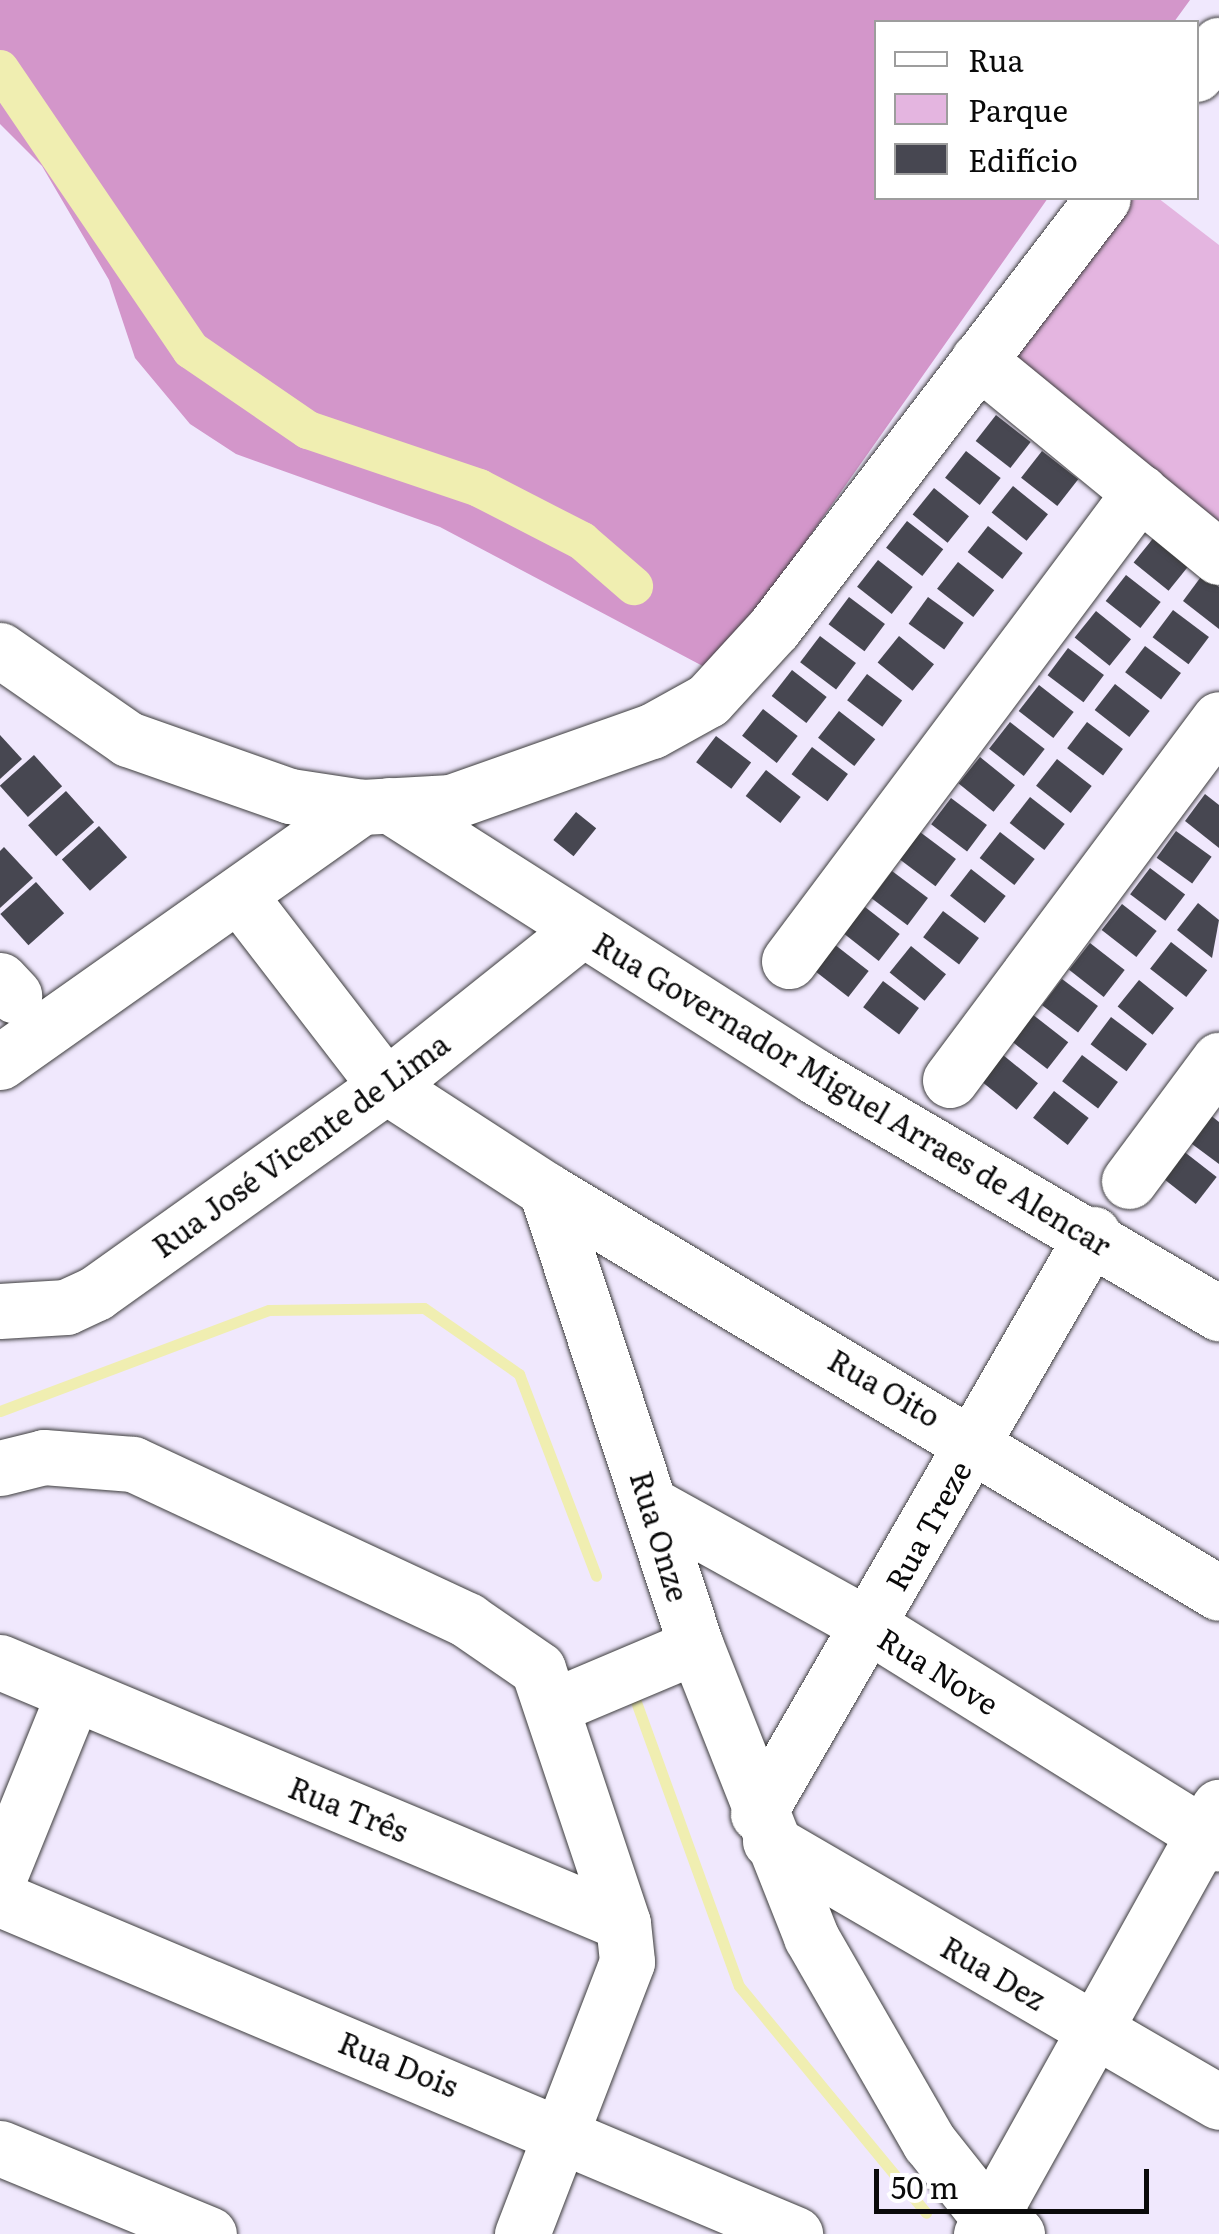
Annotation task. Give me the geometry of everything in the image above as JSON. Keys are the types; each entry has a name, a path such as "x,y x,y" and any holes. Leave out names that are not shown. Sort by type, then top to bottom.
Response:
{"street":[{"path":"1199,70 1219,45"},
{"path":"0,650 128,739 290,796 376,806 451,802 570,764 708,700 774,628 1100,200"},
{"path":"978,360 1219,557"},
{"path":"789,961 1140,492"},
{"path":"950,1080 1219,719"},
{"path":"0,1062 376,806"},
{"name":"Rua Governador Miguel Arraes de Alencar","path":"376,806 1219,1313"},
{"path":"241,898 386,1086 546,1190"},
{"name":"Rua José Vicente de Lima","path":"0,1311 66,1306 96,1294 386,1086 580,931"},
{"path":"1128,1180 1219,1060"},
{"name":"Rua Oito","path":"546,1190 975,1440 1219,1593"},
{"name":"Rua Onze","path":"546,1190 696,1646 764,1828 864,2041 996,2229"},
{"name":"Rua Treze","path":"764,1828 871,1627 1093,1234"},
{"path":"0,1468 61,1457 134,1464 468,1620 547,1687 623,1923 623,1981 522,2234"},
{"name":"Rua Nove","path":"653,1506 871,1627 1213,1828"},
{"path":"547,1687 696,1646"},
{"name":"Rua Três","path":"0,1662 623,1923"},
{"path":"0,1875 73,1695"},
{"name":"Rua Dez","path":"764,1828 1219,2102"},
{"path":"996,2229 1090,2027 1213,1828"},
{"name":"Rua Dois","path":"0,1899 564,2131 795,2234"},
{"path":"0,2148 209,2234"}],"green space":[{"path":"1127,200 1161,200 1219,245 1219,536 998,366"}],"shaded area":[{"path":"0,0 1190,0 1175,20 874,20 874,200 1047,200 714,672 440,527 236,454 190,424 135,358 109,280 42,166 0,124"}],"building":[{"path":"996,415 1031,442 1010,468 976,441"},
{"path":"966,451 1001,478 980,505 945,478"},
{"path":"1042,451 1078,479 1057,506 1021,478"},
{"path":"1013,486 1048,514 1027,541 992,512"},
{"path":"934,488 969,516 948,543 913,514"},
{"path":"907,521 943,549 922,576 886,548"},
{"path":"988,526 1023,553 1002,579 968,552"},
{"path":"1155,536 1190,564 1169,591 1134,562"},
{"path":"878,560 913,587 892,614 857,587"},
{"path":"958,562 994,590 973,617 937,589"},
{"path":"1203,574 1219,587 1219,629 1183,601"},
{"path":"1126,575 1161,602 1140,628 1106,601"},
{"path":"849,597 885,624 864,651 829,624"},
{"path":"928,597 964,623 944,650 909,624"},
{"path":"1173,610 1209,637 1188,664 1153,637"},
{"path":"1096,611 1131,639 1110,666 1075,637"},
{"path":"820,636 856,663 836,689 800,662"},
{"path":"899,636 934,664 913,691 878,662"},
{"path":"1145,646 1181,673 1161,699 1125,672"},
{"path":"1068,648 1104,675 1083,702 1048,675"},
{"path":"792,670 827,697 806,723 772,696"},
{"path":"867,674 902,700 882,727 847,700"},
{"path":"1115,684 1150,711 1129,737 1095,710"},
{"path":"1039,685 1074,712 1053,738 1019,711"},
{"path":"763,709 798,736 777,763 742,736"},
{"path":"839,711 875,739 854,766 818,738"},
{"path":"1010,722 1045,749 1024,776 989,749"},
{"path":"1087,722 1123,749 1103,775 1067,748"},
{"path":"0,735 22,759 0,779"},
{"path":"716,736 751,762 731,789 696,762"},
{"path":"812,747 848,774 827,801 792,774"},
{"path":"34,755 62,786 28,817 0,786"},
{"path":"980,757 1015,785 994,812 959,783"},
{"path":"1057,759 1092,786 1071,813 1036,786"},
{"path":"766,770 801,797 780,823 746,796"},
{"path":"66,791 94,822 56,856 28,825"},
{"path":"1205,794 1219,805 1219,848 1185,821"},
{"path":"1030,797 1065,824 1044,850 1010,823"},
{"path":"951,798 987,825 967,851 931,824"},
{"path":"576,812 596,828 574,856 553,840"},
{"path":"99,826 127,857 90,891 62,859"},
{"path":"1176,831 1212,857 1192,884 1157,858"},
{"path":"920,832 956,859 935,886 900,859"},
{"path":"1000,832 1035,859 1014,885 980,858"},
{"path":"4,847 33,878 0,908 0,851"},
{"path":"1150,868 1185,894 1165,921 1130,894"},
{"path":"971,869 1006,896 985,923 950,896"},
{"path":"892,871 928,898 907,925 872,898"},
{"path":"36,882 64,913 28,945 0,914"},
{"path":"1198,903 1219,920 1212,958 1177,930"},
{"path":"1122,904 1157,931 1136,957 1102,930"},
{"path":"865,907 900,934 879,961 844,934"},
{"path":"943,911 979,938 959,964 923,937"},
{"path":"1171,942 1207,970 1186,997 1150,969"},
{"path":"1090,943 1125,970 1104,997 1069,970"},
{"path":"834,944 869,971 848,997 814,970"},
{"path":"911,946 946,974 925,1001 890,972"},
{"path":"1062,979 1098,1006 1078,1032 1042,1005"},
{"path":"1139,980 1174,1008 1153,1035 1118,1006"},
{"path":"883,981 919,1008 899,1034 863,1007"},
{"path":"1032,1014 1068,1042 1047,1069 1011,1041"},
{"path":"1111,1017 1147,1044 1126,1071 1091,1044"},
{"path":"1003,1055 1038,1083 1017,1110 982,1081"},
{"path":"1082,1055 1118,1082 1098,1108 1062,1081"},
{"path":"1054,1091 1089,1118 1068,1145 1033,1118"},
{"path":"1209,1114 1219,1122 1219,1164 1188,1141"},
{"path":"1182,1150 1217,1177 1196,1204 1161,1177"}],"waterway":[{"path":"0,69 191,350 308,430 479,488 582,541 634,586"},
{"path":"0,1411 269,1310 424,1308 519,1374 596,1576"},
{"path":"635,1699 739,1986 926,2213"}]}
